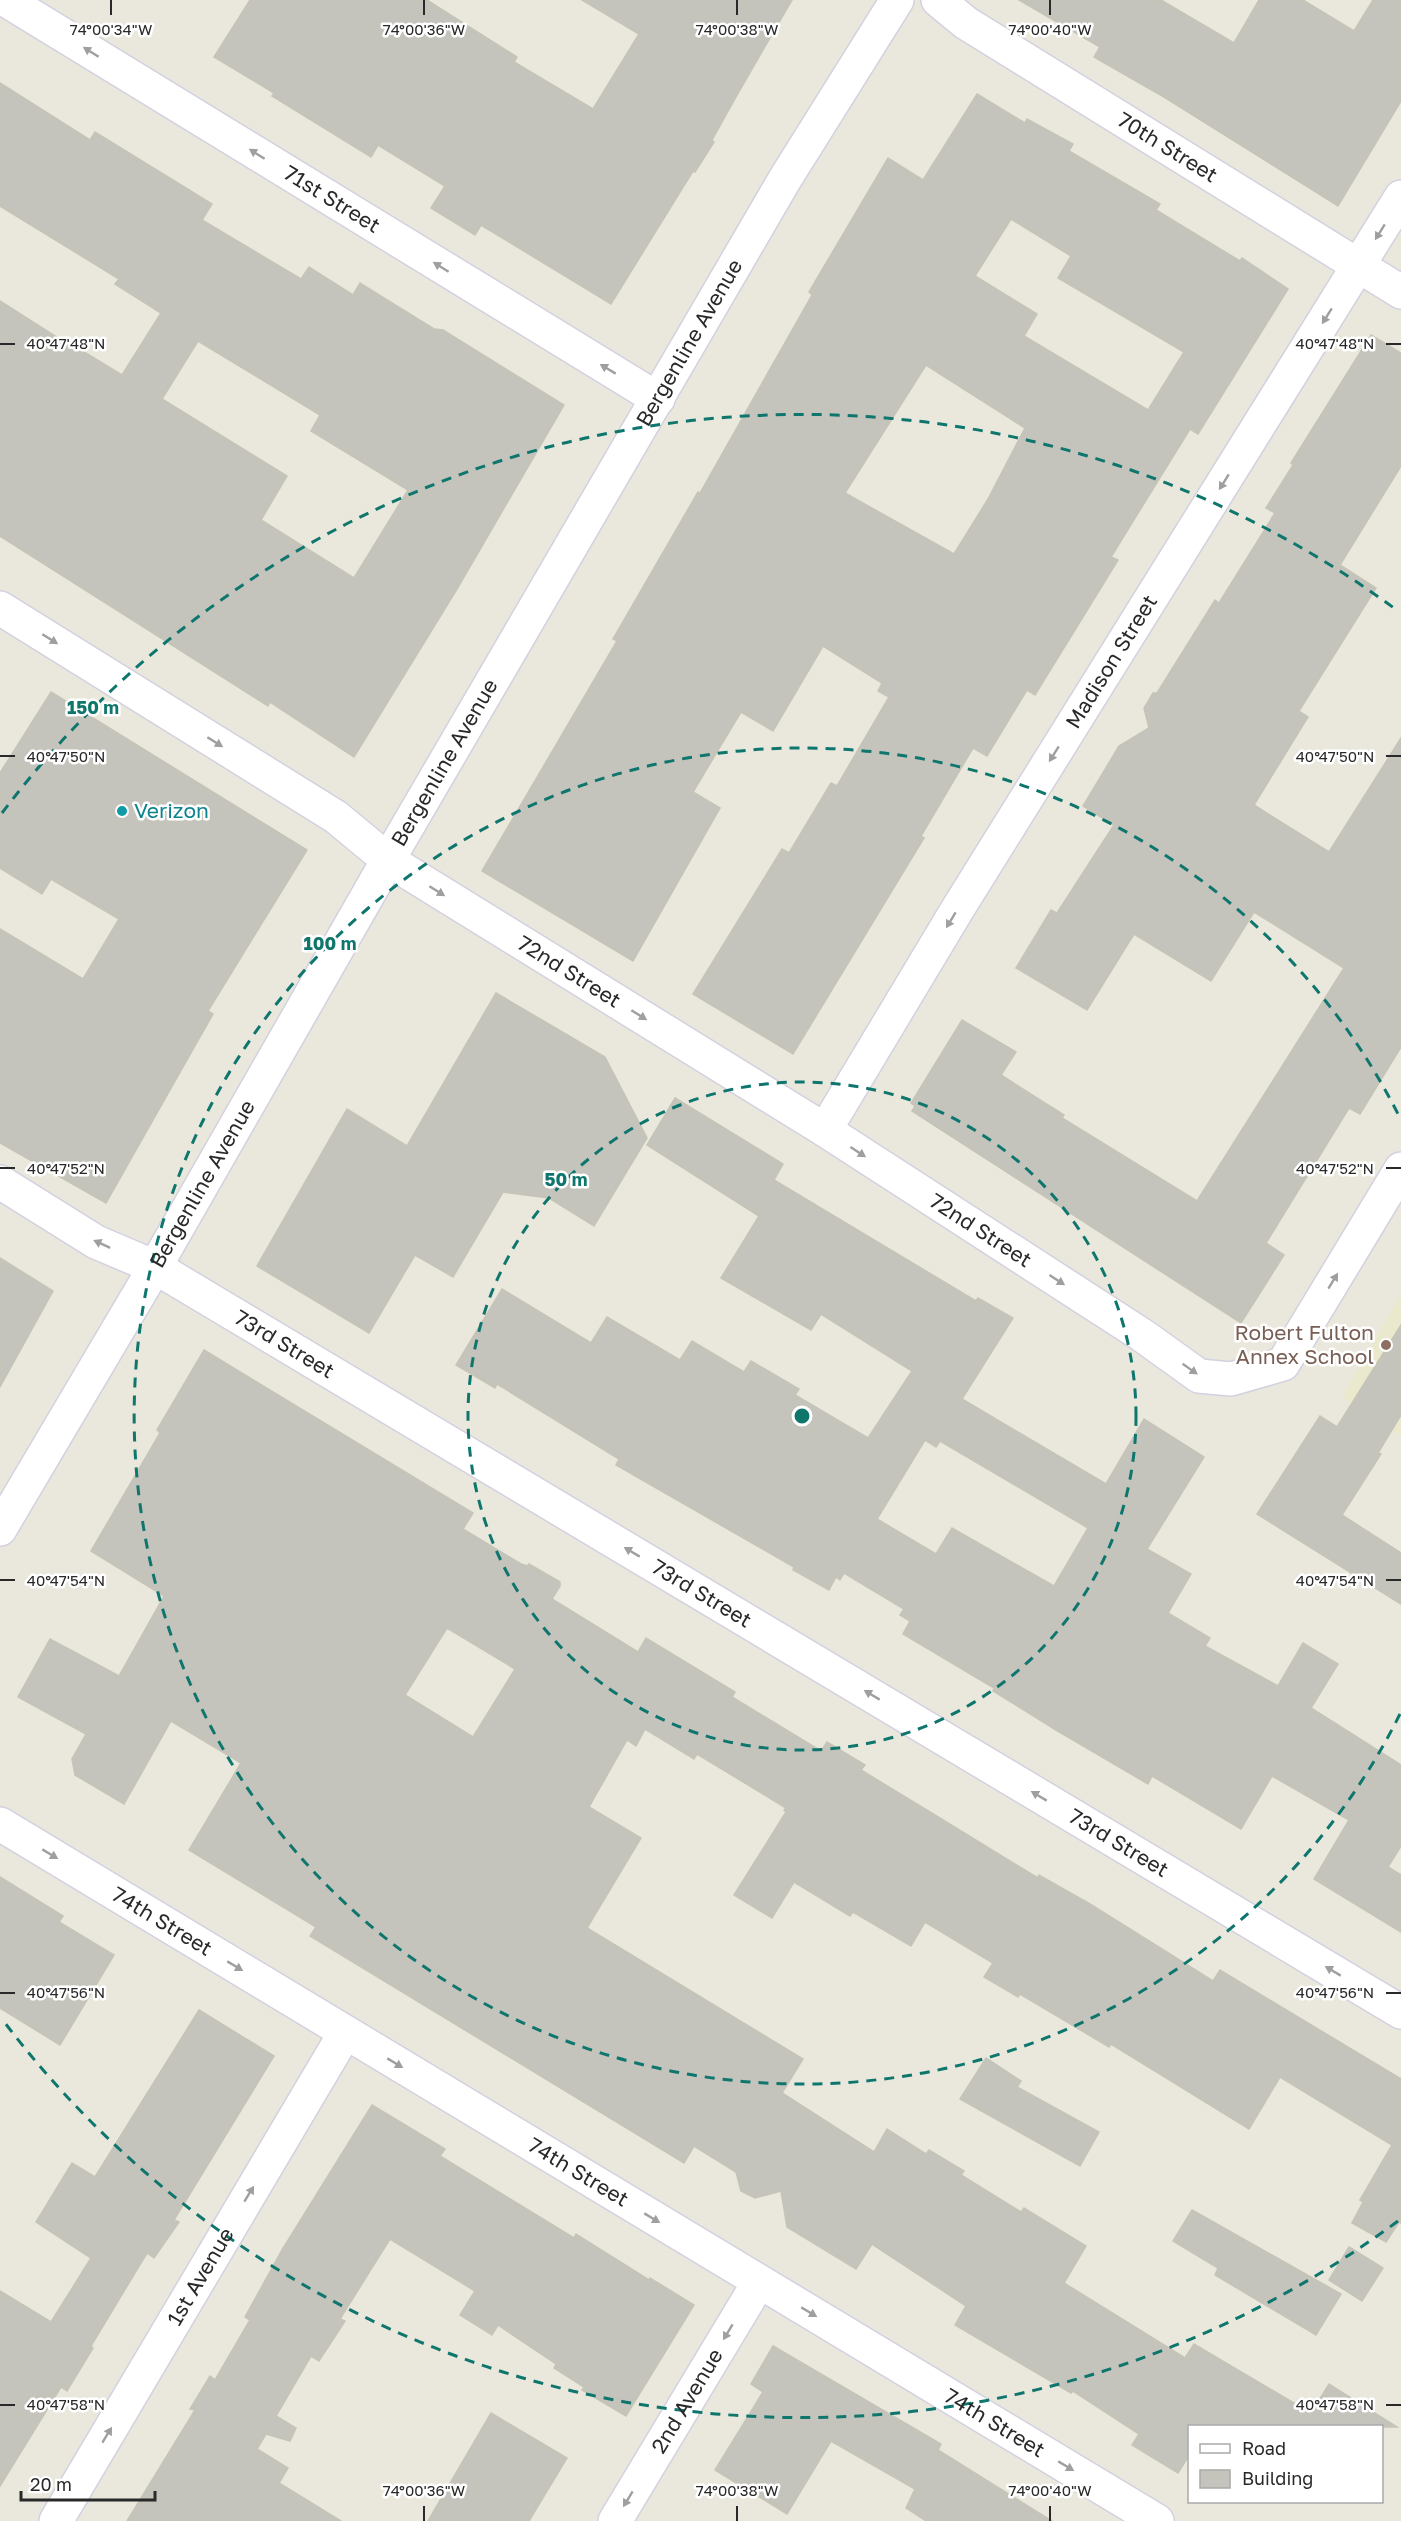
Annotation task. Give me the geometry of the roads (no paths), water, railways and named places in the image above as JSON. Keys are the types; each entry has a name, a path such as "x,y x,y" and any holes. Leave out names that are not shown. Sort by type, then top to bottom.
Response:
{"street":[{"name":"71st Street","path":"6,0 658,399"},
{"name":"Bergenline Avenue","path":"0,1529 155,1267 388,860 785,179 897,0"},
{"name":"70th Street","path":"938,0 966,23 1401,292"},
{"name":"Madison Street","path":"825,1130 957,910 1401,197"},
{"name":"72nd Street","path":"0,608 336,817 388,860 825,1130 1142,1335 1199,1376 1231,1379 1283,1364 1401,1169"},
{"name":"73rd Street","path":"0,1182 96,1242 155,1267 1401,2012"},
{"name":"74th Street","path":"0,1824 1157,2521"},
{"name":"1st Avenue","path":"56,2521 345,2033"},
{"name":"2nd Avenue","path":"615,2521 759,2282"}],"place":[{"name":"Verizon","path":"122,811"},
{"name":"Robert Fulton Annex School","path":"1386,1345"}]}
